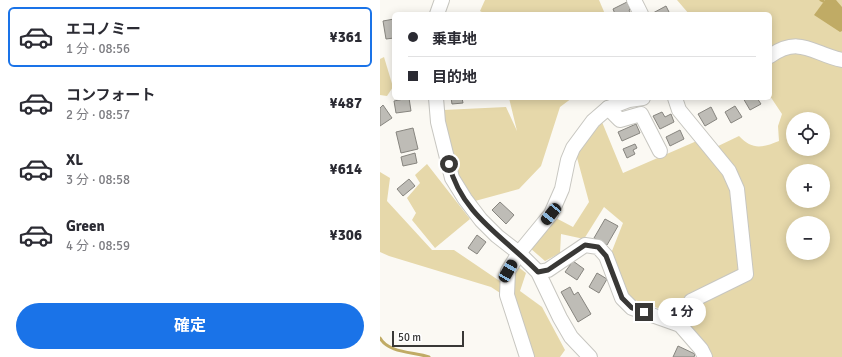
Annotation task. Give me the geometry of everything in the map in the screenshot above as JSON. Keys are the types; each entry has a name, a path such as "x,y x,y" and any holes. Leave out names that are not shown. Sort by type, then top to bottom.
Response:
{"street":[{"path":"438,12 442,0"},
{"path":"634,0 640,12"},
{"path":"772,55 780,49 793,46 807,48 842,60"},
{"path":"436,100 438,122 452,178 464,199 481,220 497,236 519,253 538,272 560,318 571,337 590,357"},
{"path":"527,357 508,295 508,271 519,253 551,214 562,189 568,160 573,148 592,121 608,108 629,100"},
{"path":"676,100 679,110 729,171 737,189 746,274 691,301 680,325"},
{"path":"608,108 620,120 641,114 660,151"},
{"path":"538,272 548,270 585,245 598,247 606,256 622,298 632,308 680,325 702,350 705,357"}],"shaded area":[{"path":"485,0 599,0 604,12 482,12 480,11"},
{"path":"677,0 842,0 842,357 713,357 684,322 666,311 629,298 610,256 623,223 604,207 584,239 561,234 560,253 545,261 530,248 554,217 573,227 589,202 576,154 602,122 623,173 699,140 714,148 739,136 748,144 753,146 767,145 779,141 778,126 782,114 772,99 772,12 687,12"},
{"path":"825,0 836,0 842,7 842,31 840,32 814,15"},
{"path":"384,57 392,84 392,88 387,96 380,95 380,59"},
{"path":"509,100 569,100 560,107 541,166 519,189 475,201 455,169 446,137 443,110 506,107 517,131"},
{"path":"427,164 470,219 435,248 412,220 416,213 407,198 420,183 415,175"},
{"path":"380,172 390,178 387,201 432,250 454,250 510,288 517,266 526,273 520,291 542,307 565,350 560,357 532,357 514,302 491,287 380,252"}],"building":[{"path":"627,2 630,12 614,12 613,9"},
{"path":"666,6 669,12 655,12"},
{"path":"392,19 392,38 386,39 383,21"},
{"path":"409,100 411,111 396,113 394,101"},
{"path":"451,100 462,100 463,103 452,104"},
{"path":"744,100 758,100 761,104 750,110"},
{"path":"383,105 392,118 380,126 380,108"},
{"path":"735,106 742,117 731,123 725,112"},
{"path":"711,107 717,119 705,126 698,114"},
{"path":"662,112 665,117 671,114 674,122 660,129 653,116"},
{"path":"636,124 640,133 622,141 618,132"},
{"path":"413,128 418,149 401,153 396,132"},
{"path":"680,130 684,139 670,146 666,137"},
{"path":"635,144 637,148 633,150 635,154 627,158 623,149"},
{"path":"415,153 417,163 403,166 401,157"},
{"path":"409,179 415,186 403,196 397,189"},
{"path":"500,202 514,215 506,224 492,210"},
{"path":"605,219 618,226 607,245 594,238"},
{"path":"477,235 486,242 477,254 468,248"},
{"path":"573,261 584,269 577,280 565,272"},
{"path":"597,273 607,279 599,293 589,287"},
{"path":"570,287 574,295 578,292 591,314 578,322 561,292"},
{"path":"678,346 695,354 694,357 673,357"}],"waterway":[{"path":"380,338 389,347 429,357"}],"route":[{"path":"449,164 452,178 464,199 481,220 497,236 519,253 538,272 548,270 585,245 598,247 606,256 622,298 632,308 644,312"}]}
